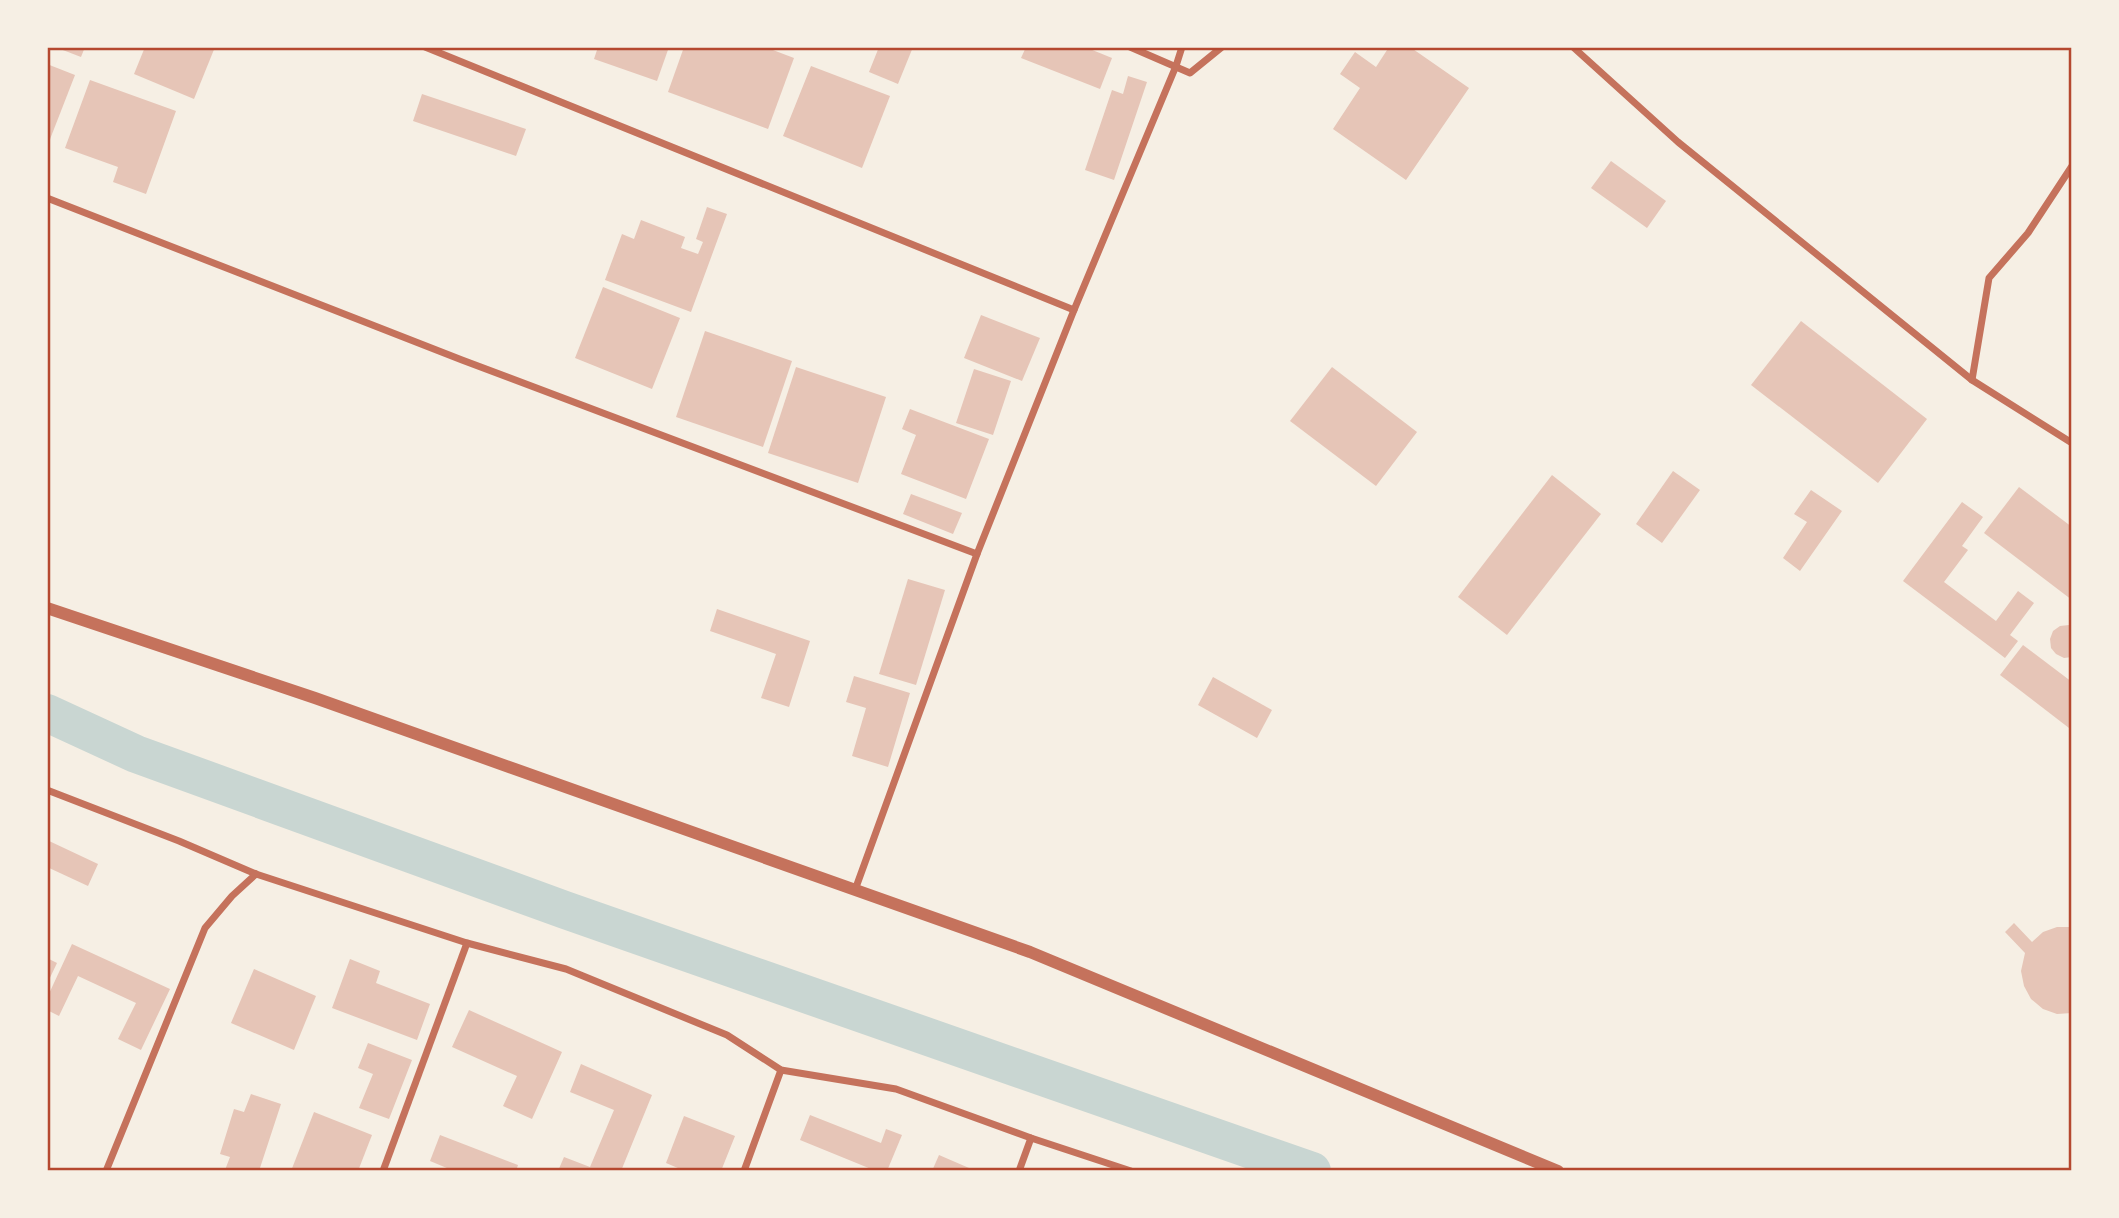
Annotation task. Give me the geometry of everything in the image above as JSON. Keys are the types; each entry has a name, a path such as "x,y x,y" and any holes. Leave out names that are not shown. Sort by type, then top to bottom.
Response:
{"street":[{"path":"425,47 1074,310"},
{"path":"1130,47 1190,73 1222,47"},
{"path":"855,890 977,554 1182,47"},
{"path":"1573,47 1678,142 1972,380 2072,443"},
{"path":"1972,380 1989,278 2028,233 2072,166"},
{"path":"47,198 475,365 977,554"},
{"path":"47,608 315,698 1030,952 1558,1171"},
{"path":"47,790 256,874 467,943 566,969 727,1035 781,1070 896,1088 1031,1138 1131,1171"},
{"path":"106,1171 205,928 232,895 256,874"},
{"path":"383,1171 467,943"},
{"path":"744,1171 781,1070"},
{"path":"1019,1171 1031,1138"}],"building":[{"path":"55,47 85,47 81,57"},
{"path":"145,47 215,47 194,99 134,74"},
{"path":"598,47 669,47 657,81 594,59"},
{"path":"684,47 765,47 794,58 768,129 668,92"},
{"path":"879,47 913,47 898,84 869,72"},
{"path":"1026,47 1085,47 1112,58 1100,89 1021,58"},
{"path":"1389,47 1410,47 1469,88 1406,180 1333,129 1360,88 1340,74 1355,52 1376,67"},
{"path":"47,64 75,75 47,147"},
{"path":"811,66 890,96 862,168 783,136"},
{"path":"1128,76 1147,82 1114,180 1085,170 1112,90 1123,94"},
{"path":"90,80 176,111 146,194 113,182 118,167 65,148"},
{"path":"422,94 526,129 516,156 413,121"},
{"path":"1611,161 1666,201 1647,228 1591,188"},
{"path":"707,207 727,214 691,312 605,280 622,234 634,239 641,220 685,237 681,248 698,254 703,242 696,239"},
{"path":"603,287 680,318 652,389 575,358"},
{"path":"981,315 1040,338 1022,381 964,358"},
{"path":"1801,321 1927,419 1878,483 1751,385"},
{"path":"705,331 792,361 763,447 676,417"},
{"path":"796,367 886,397 858,483 768,453"},
{"path":"1332,367 1417,432 1376,486 1290,421"},
{"path":"974,369 1011,381 993,435 956,423"},
{"path":"910,409 989,439 966,499 901,474 916,435 902,429"},
{"path":"1673,471 1700,490 1662,543 1636,524"},
{"path":"1552,475 1601,514 1507,635 1458,597"},
{"path":"2019,487 2072,527 2072,600 1984,533"},
{"path":"1811,490 1842,511 1800,571 1783,558 1807,522 1794,514"},
{"path":"911,494 962,513 953,534 903,514"},
{"path":"1962,502 1983,517 1962,546 1968,550 1944,582 1996,621 2018,591 2034,603 2010,635 2018,641 2005,658 1903,581"},
{"path":"908,579 945,590 916,685 879,674"},
{"path":"717,609 810,641 789,707 761,698 776,654 710,631"},
{"path":"2060,626 2072,626 2072,657 2064,658 2051,648 2050,639 2053,631"},
{"path":"2023,645 2072,682 2072,725 2069,728 2000,675"},
{"path":"854,676 910,693 888,767 852,756 866,708 846,702"},
{"path":"1213,677 1272,710 1257,738 1198,705"},
{"path":"47,840 98,864 88,886 47,867"},
{"path":"2014,923 2032,942 2043,932 2057,927 2072,927 2072,1013 2057,1014 2043,1009 2031,999 2024,986 2021,971 2025,953 2005,932"},
{"path":"72,944 170,989 141,1050 118,1039 136,1003 78,976 59,1016 47,1010 47,998"},
{"path":"47,958 57,963 47,984"},
{"path":"350,959 380,971 376,983 430,1004 417,1040 332,1008"},
{"path":"254,969 316,996 294,1050 231,1023"},
{"path":"469,1010 562,1052 532,1119 503,1106 517,1076 452,1047"},
{"path":"368,1043 412,1060 389,1119 359,1108 373,1074 358,1068"},
{"path":"581,1064 652,1095 621,1171 558,1171 564,1157 590,1167 614,1110 570,1092"},
{"path":"251,1094 281,1104 259,1171 228,1171 225,1170 230,1157 220,1154 234,1109 244,1112"},
{"path":"314,1112 372,1135 358,1171 291,1171"},
{"path":"810,1115 881,1143 886,1129 902,1135 887,1171 876,1171 800,1140"},
{"path":"684,1116 735,1136 721,1171 685,1171 666,1163"},
{"path":"440,1135 518,1165 516,1171 454,1171 430,1161"},
{"path":"939,1155 976,1171 932,1171"}],"waterway":[{"path":"47,713 136,754 565,910 1312,1171"}]}
